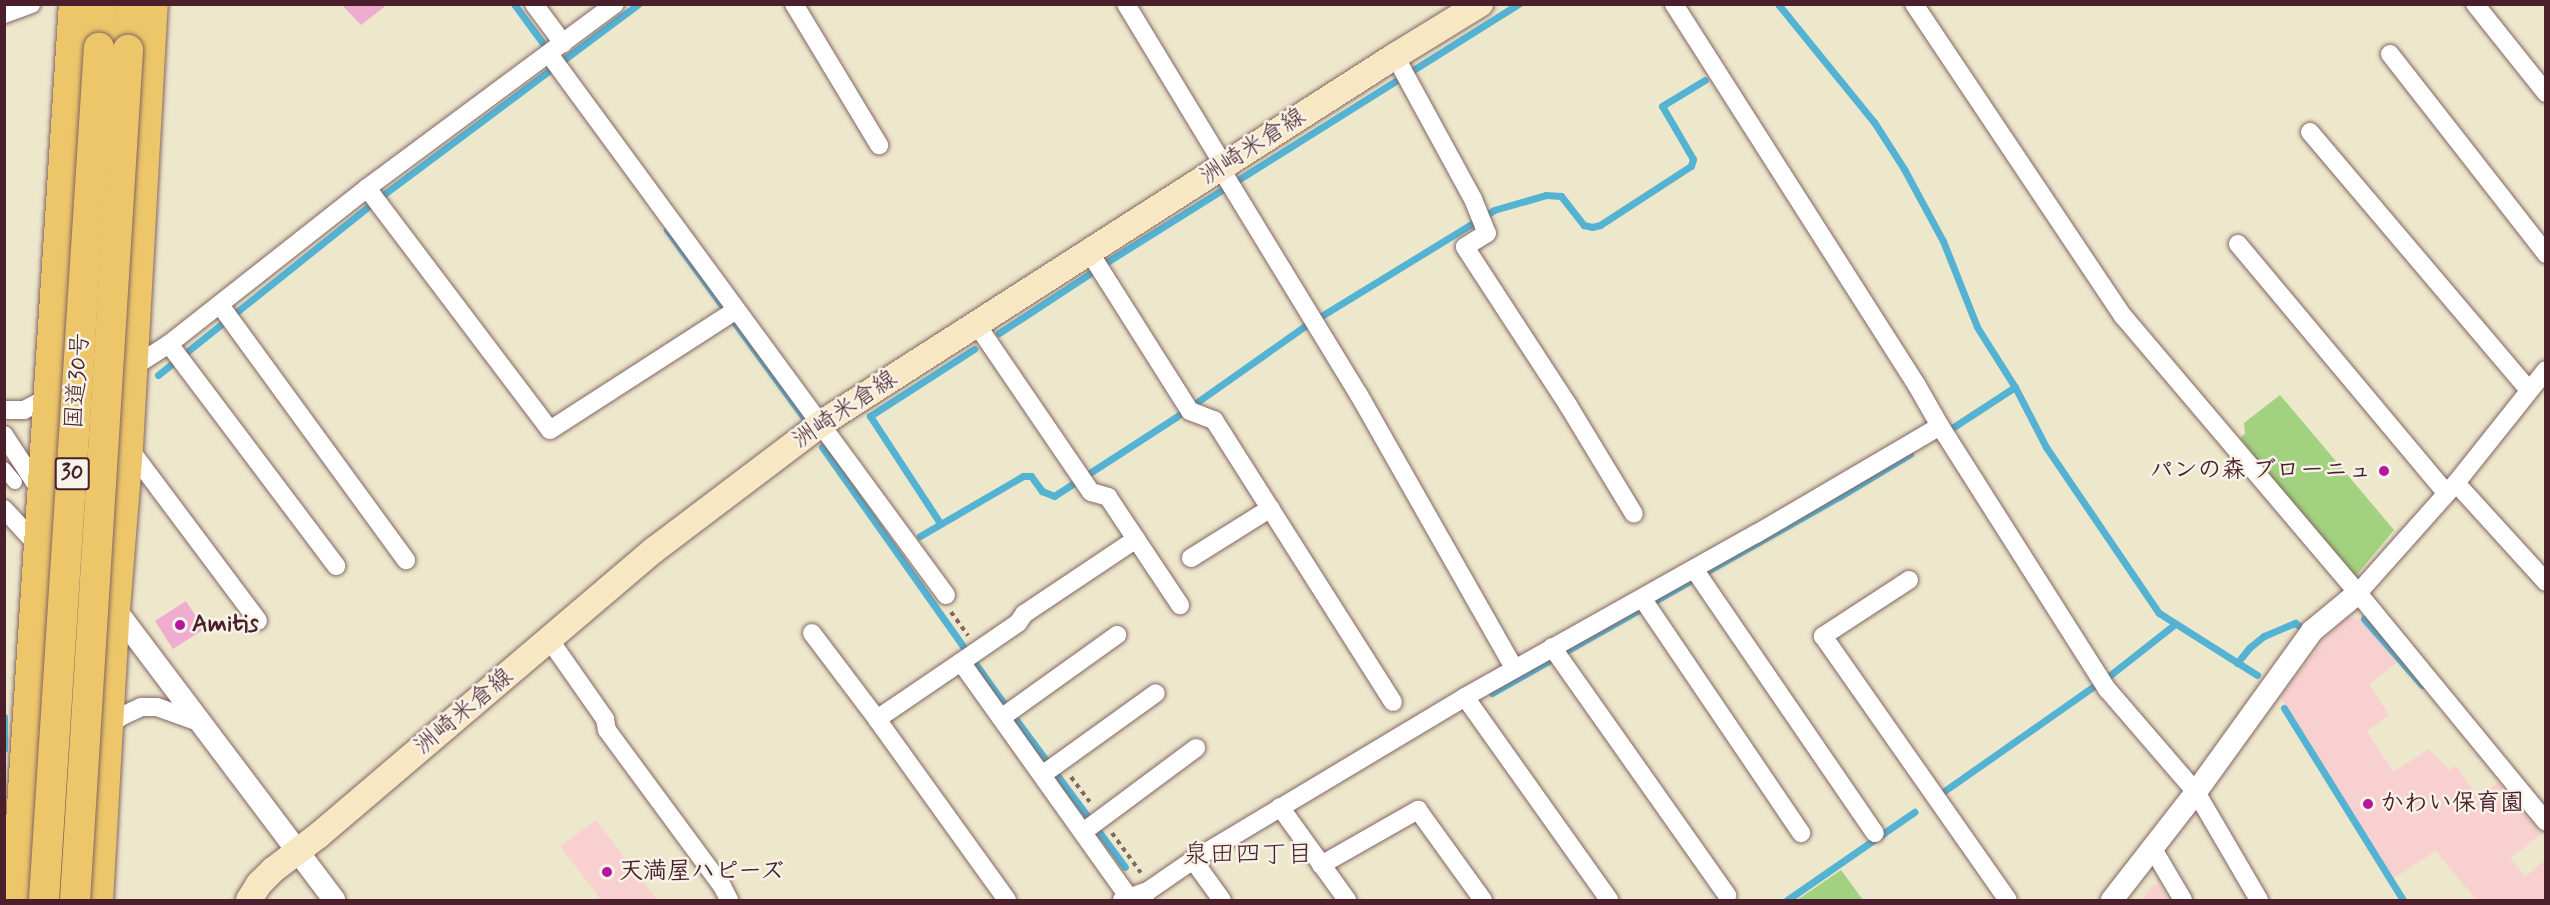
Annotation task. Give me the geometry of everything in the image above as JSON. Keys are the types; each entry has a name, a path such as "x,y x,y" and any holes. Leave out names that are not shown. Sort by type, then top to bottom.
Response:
{"highway":[{"path":"16,900 38,547 44,496 74,4"},
{"name":"国道30号","path":"75,900 114,49 102,4"},
{"name":"国道30号","path":"44,900 114,49 132,4"},
{"path":"98,900 115,609 129,447 153,4"}],"main road":[{"name":"洲崎米倉線","path":"236,900 254,892 664,542 822,423 1090,253 1226,175 1401,69 1480,4"}],"street":[{"path":"4,14 31,4"},
{"path":"534,4 560,69 730,313 822,423 946,595"},
{"path":"133,367 175,353 615,4"},
{"path":"794,4 879,145"},
{"path":"1126,4 1359,395 1514,668"},
{"path":"1674,4 2107,689 2196,792 2259,900"},
{"path":"1914,4 2123,316 2358,593 2546,822"},
{"path":"2475,4 2546,93"},
{"path":"2390,54 2546,254"},
{"path":"1401,69 1487,233 1465,247 1568,405 1634,514"},
{"path":"2310,132 2529,390"},
{"path":"372,196 550,430 730,313"},
{"path":"2238,244 2451,488 2546,582"},
{"path":"1090,253 1188,408 1214,420 1393,702"},
{"path":"226,313 406,560"},
{"path":"977,325 1091,492 1108,497 1180,605"},
{"path":"175,353 336,566"},
{"path":"2112,900 2196,792 2312,631 2358,593 2451,488 2546,370"},
{"path":"4,410 24,410 50,397"},
{"path":"971,656 1007,714 1094,824 1125,898 1152,893 1193,860 1465,697 1514,668 1557,653 1646,604 1940,426"},
{"path":"4,435 115,609 334,900"},
{"path":"129,447 258,621"},
{"path":"4,469 15,482"},
{"path":"1191,558 1271,508"},
{"path":"4,509 38,547 115,609"},
{"path":"877,719 1018,623 1024,614 1136,539"},
{"path":"1698,574 1875,832"},
{"path":"1909,580 1822,636 2008,900"},
{"path":"1646,604 1801,833"},
{"path":"812,633 1007,900"},
{"path":"1007,714 1117,636"},
{"path":"549,639 604,719 607,730 722,886 729,900"},
{"path":"1557,653 1727,895"},
{"path":"1051,768 1156,693"},
{"path":"1465,697 1609,900"},
{"path":"109,728 120,717 141,707 157,707 199,722"},
{"path":"1094,824 1196,748"},
{"path":"1280,807 1347,900"},
{"path":"1321,865 1418,810 1483,900"},
{"path":"2153,849 2183,900"},
{"path":"1193,860 1222,900"}],"path":[{"path":"946,595 946,604 971,656"},
{"path":"1051,768 1152,893"}],"shaded area":[{"path":"2347,617 2360,619 2397,663 2369,684 2389,715 2367,731 2393,772 2429,749 2449,770 2456,766 2478,797 2498,782 2540,835 2510,858 2525,877 2545,860 2545,900 2476,900 2436,851 2394,878 2280,696 2326,638"},
{"name":"天満屋ハピーズ","path":"596,820 657,900 596,900 599,897 560,846"},
{"path":"2153,885 2159,885 2168,900 2141,900"}],"green space":[{"path":"2280,395 2394,530 2354,578 2240,438 2245,434 2244,423"},
{"path":"1841,870 1863,900 1797,900"}],"building":[{"path":"341,4 388,4 361,25"},
{"name":"Amitis","path":"186,601 204,629 173,649 155,621"}],"waterway":[{"path":"514,4 550,53"},
{"path":"158,375 383,195 638,4"},
{"path":"1107,262 1519,4"},
{"path":"1778,4 1874,122 1904,169 1943,241 1977,327 2015,387 2046,447 2159,613 2257,675"},
{"path":"920,536 1023,476 1031,476 1042,491 1054,496 1176,417 1305,326 1494,210 1546,195 1561,196 1584,225 1592,227 1600,225 1691,166 1693,159 1662,106 1705,80"},
{"path":"667,230 804,418"},
{"path":"999,333 1089,274"},
{"path":"940,523 870,416 974,349"},
{"path":"1952,428 2015,387"},
{"path":"822,447 1000,698 1125,867"},
{"path":"1492,693 1839,497 1910,454"},
{"path":"2364,619 2422,685"},
{"path":"2237,663 2249,648 2264,636 2295,623 2301,627"},
{"path":"2109,676 2175,624"},
{"path":"1940,794 2093,687"},
{"path":"2284,708 2403,900"},
{"path":"4,717 4,749"},
{"path":"1787,900 1914,812"}],"place":[{"name":"パンの森 ブローニュ","path":"2384,471"},
{"name":"Amitis","path":"180,625"},
{"name":"かわい保育園","path":"2368,804"},
{"name":"天満屋ハピーズ","path":"607,872"}],"district":[{"name":"泉田四丁目","path":"1248,856"}]}
